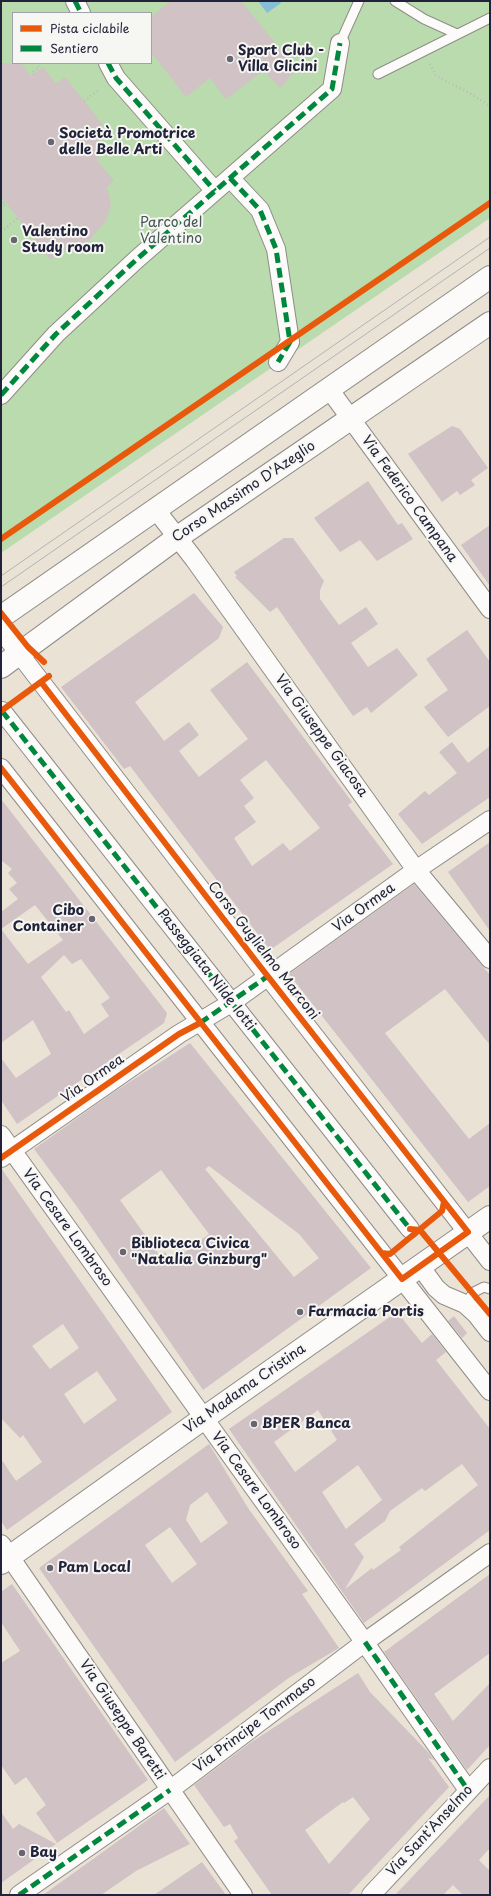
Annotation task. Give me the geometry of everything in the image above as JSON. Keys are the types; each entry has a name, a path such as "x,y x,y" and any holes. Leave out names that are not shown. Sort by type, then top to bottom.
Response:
{"main road":[{"path":"1,617 490,278"},
{"name":"Corso Massimo D'Azeglio","path":"1,666 178,537 490,323"},
{"name":"Via Madama Cristina","path":"4,1555 204,1418 490,1217"}],"street":[{"path":"74,1 80,12"},
{"path":"1,396 56,334 137,259 332,89 340,43"},
{"path":"109,64 116,78 215,191"},
{"path":"230,178 260,210 276,249 290,342 278,362"},
{"name":"Via Federico Campana","path":"329,389 490,609"},
{"name":"Via Giuseppe Giacosa","path":"156,510 178,537 416,870 490,959"},
{"name":"Corso Guglielmo Marconi","path":"1,630 490,1261"},
{"name":"Passeggiata Nilde Iotti","path":"2,711 410,1229"},
{"path":"1,768 490,1391"},
{"name":"Via Ormea","path":"6,1154 179,1034 200,1023 231,1003 416,870 490,820"},
{"name":"Via Cesare Lombroso","path":"1,1135 6,1154 204,1418 365,1642 468,1790"},
{"path":"420,1266 436,1288 444,1295 465,1304 476,1314 490,1332"},
{"name":"Via Principe Tommaso","path":"19,1895 170,1790 365,1642 490,1553"},
{"name":"Via Giuseppe Baretti","path":"4,1555 243,1895"},
{"name":"Via Sant'Anselmo","path":"371,1895 490,1768"}],"lane":[{"path":"340,43 360,1"},
{"path":"395,1 424,19 457,34"},
{"path":"378,74 490,18"},
{"path":"465,1304 474,1292 484,1286 490,1288"}],"path":[{"path":"424,50 436,76 466,91 490,106"},
{"path":"34,74 32,72 40,67 38,64"},
{"path":"84,101 99,90"},
{"path":"1,199 6,204 1,208"},
{"path":"1,232 18,218"}],"green space":[{"name":"Parco del Valentino","path":"1,1 490,1 490,218 1,553"}],"water":[{"path":"258,1 280,1 281,3 267,13"}],"building":[{"path":"171,1 241,1 293,65 289,69 294,72 281,88 263,71 226,99 210,78 186,97 152,53 152,16"},
{"name":"Società Promotrice delle Belle Arti","path":"1,63 22,64 31,76 43,67 56,84 65,77 103,125 94,133 108,150 96,159 114,181 107,187 111,203 107,219 89,241 76,250 72,244 50,260 1,196"},
{"path":"452,426 460,429 488,468 471,480 475,485 460,495 457,491 442,502 408,454"},
{"path":"368,481 398,525 402,523 413,539 377,561 360,540 340,552 314,518"},
{"path":"490,525 490,586 461,545"},
{"path":"284,538 293,538 324,581 320,590 320,599 339,625 366,607 378,624 351,643 368,667 397,648 418,675 371,713 367,707 353,716 277,607 270,612 235,577 237,576 234,572"},
{"path":"194,593 223,627 219,638 135,702 164,741 189,722 199,735 179,751 199,777 248,739 210,690 247,662 352,802 348,805 393,864 270,950 130,766 124,769 61,687","holes":["266,760 320,828 290,851 283,843 252,866 234,838 256,822 244,806 254,798 240,780"]},
{"path":"467,630 490,662 490,706 448,737 424,707 448,690 426,659"},
{"path":"452,742 468,763 490,746 490,797 422,844 398,814 425,791 429,795 457,773 439,752"},
{"path":"1,799 167,1013 164,1023 17,1124 1,1100 1,1058 16,1078 51,1054 33,1020 1,1043 1,929 1,912 18,899 9,889 17,883 8,873 12,869 1,860","holes":["35,905 63,940 28,964 1,929","64,955 72,964 81,959 110,998 101,1004 109,1016 84,1034 69,1010 66,1012 41,977"]},
{"path":"490,842 490,931 448,872"},
{"path":"414,884 490,975 490,1045 445,989 385,1033 469,1139 490,1123 490,1186 468,1202 289,974"},
{"path":"190,1043 371,1268 203,1390 78,1208 34,1149 111,1094","holes":["209,1166 299,1234 319,1258 294,1277 205,1169","161,1170 209,1234 185,1252 183,1250 170,1259 165,1252 160,1256 120,1200"]},
{"path":"1,1168 172,1412 7,1530 1,1521 1,1459 16,1481 42,1462 23,1435 20,1438 1,1418","holes":["63,1324 79,1348 50,1369 32,1346","97,1371 117,1400 84,1424 64,1394"]},
{"path":"397,1312 422,1343 432,1334 446,1352 436,1360 490,1429 490,1530 364,1623 229,1429","holes":["318,1410 337,1440 295,1472 274,1442","462,1464 478,1485 399,1547 401,1550 373,1570 372,1568 345,1589 364,1557 354,1544 385,1521 390,1511 422,1488 425,1491","358,1465 382,1500 346,1529 322,1492"]},
{"path":"454,1316 467,1333 462,1338 448,1321"},
{"path":"209,1444 248,1508 308,1591 302,1594 339,1648 290,1677 175,1762 39,1568","holes":["207,1492 228,1523 201,1543 186,1520 190,1505","170,1527 197,1564 172,1583 145,1545"]},
{"path":"490,1574 490,1653 434,1694 453,1721 490,1683 490,1745 467,1770 384,1652"},
{"path":"12,1584 148,1780 57,1843 36,1813 46,1805 26,1777 15,1785 1,1765 1,1663 20,1651 1,1622 1,1592"},
{"path":"358,1673 370,1692 430,1754 434,1760 428,1758 449,1787 348,1895 272,1895 234,1841 238,1838 230,1824 224,1827 194,1785 250,1743","holes":["353,1797 370,1819 329,1864 305,1830 343,1802 344,1803"]},
{"path":"490,1795 490,1848 479,1860 490,1871 490,1895 463,1895 453,1885 443,1895 395,1895"},
{"path":"164,1808 190,1844 136,1871 101,1895 43,1895"},
{"path":"1,1812 13,1829 19,1824 56,1844 1,1883"},
{"path":"202,1862 226,1895 154,1895"}],"tram line":[{"path":"1,576 490,237"},
{"path":"1,587 490,248"}],"marked path":[{"path":"75,1 80,12"},
{"path":"1,395 56,334 137,259 332,89 340,43"},
{"path":"109,64 116,78 215,191"},
{"path":"230,178 260,210 276,249 290,342 278,362"},
{"path":"2,711 410,1229"},
{"path":"200,1023 268,976"},
{"path":"365,1642 468,1790"},
{"path":"19,1895 170,1790"}],"cycle path":[{"path":"1,539 490,203"},
{"path":"1,613 28,647 44,662"},
{"path":"1,711 49,676"},
{"path":"1,768 402,1279 468,1232 259,965 41,682"},
{"path":"1,1158 179,1034 200,1023"},
{"path":"382,1253 390,1254 442,1211 444,1202"},
{"path":"410,1229 420,1230 490,1314"}],"place":[{"name":"Sport Club - Villa Glicini","path":"230,59"},
{"name":"Società Promotrice delle Belle Arti","path":"51,142"},
{"name":"Valentino Study room","path":"14,240"},
{"name":"Cibo Container","path":"92,919"},
{"name":"Biblioteca Civica \"Natalia Ginzburg\"","path":"123,1252"},
{"name":"Farmacia Portis","path":"300,1312"},
{"name":"BPER Banca","path":"254,1424"},
{"name":"Pam Local","path":"50,1568"},
{"name":"Bay","path":"22,1853"}]}
